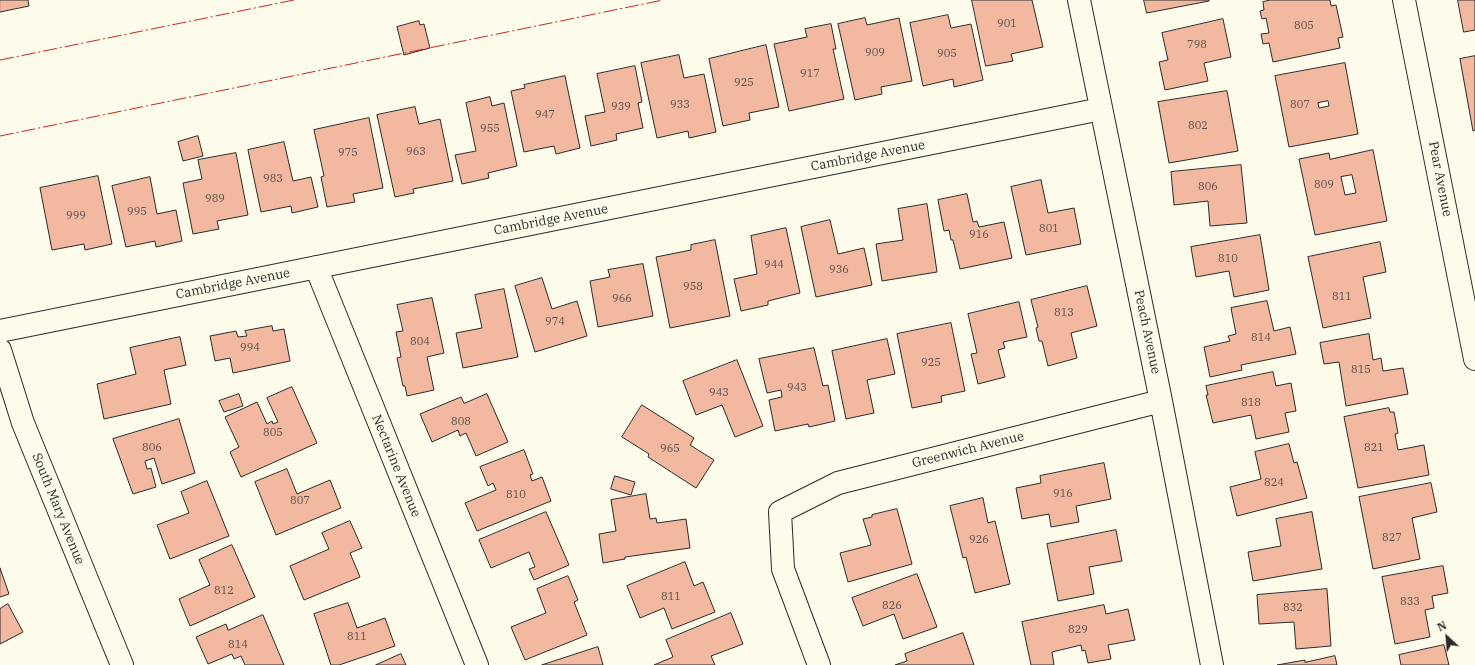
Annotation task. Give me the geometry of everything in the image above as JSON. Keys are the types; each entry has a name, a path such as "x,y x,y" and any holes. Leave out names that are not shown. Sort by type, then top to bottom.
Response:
{"street":[{"name":"Peach Avenue","path":"1079,0 1161,401 1212,665"},
{"name":"Pear Avenue","path":"1404,0 1475,359"},
{"name":"Cambridge Avenue","path":"0,331 1101,109"},
{"name":"Nectarine Avenue","path":"316,267 477,665"},
{"name":"South Mary Avenue","path":"0,350 23,423 122,665"},
{"name":"Greenwich Avenue","path":"819,665 783,569 780,512 838,483 1161,401"}],"building":[{"path":"0,0 28,0 29,6 0,12"},
{"path":"972,0 1032,0 1043,47 1011,54 1013,61 986,66"},
{"path":"1144,0 1209,0 1209,1 1147,13"},
{"path":"1271,0 1330,0 1331,6 1336,5 1343,37 1338,38 1340,48 1273,62 1269,43 1263,44 1261,34 1269,33 1266,18 1262,19 1260,11 1264,10 1263,2"},
{"path":"1458,0 1475,0 1475,30 1464,32"},
{"path":"948,15 951,28 971,24 983,80 954,87 953,79 923,86 910,23"},
{"path":"865,18 867,25 899,18 912,81 881,87 882,94 855,100 838,24"},
{"path":"1223,19 1231,57 1204,63 1208,81 1165,90 1159,62 1168,60 1162,33"},
{"path":"419,21 420,25 424,24 430,48 404,55 397,27"},
{"path":"831,24 836,49 833,49 844,99 789,111 774,44 807,37 805,29"},
{"path":"766,45 779,107 749,113 750,120 723,126 709,59"},
{"path":"679,55 684,78 704,74 716,132 689,138 688,131 657,138 641,63"},
{"path":"1475,56 1475,130 1473,131 1460,59"},
{"path":"1345,63 1358,134 1289,147 1275,76","holes":["1328,101 1329,106 1319,108 1318,103"]},
{"path":"635,66 642,102 638,103 643,128 616,134 617,140 591,146 585,116 605,112 597,74"},
{"path":"565,76 580,148 556,154 554,146 524,152 511,91 525,88 524,85"},
{"path":"1227,91 1238,151 1169,163 1158,102"},
{"path":"490,97 492,106 504,103 517,166 488,173 489,178 462,184 455,155 476,151 466,103"},
{"path":"415,107 419,124 440,119 453,181 413,189 414,193 395,197 377,115"},
{"path":"369,118 383,188 353,194 355,202 327,207 321,177 324,176 314,130"},
{"path":"198,136 203,156 183,161 178,142"},
{"path":"284,142 293,181 311,177 318,207 292,213 291,206 261,212 248,150"},
{"path":"1373,150 1387,221 1315,235 1299,159 1329,153 1330,159","holes":["1352,175 1356,193 1345,195 1341,177"]},
{"path":"236,153 248,215 217,221 219,229 193,234 183,183 202,179 198,160"},
{"path":"1241,165 1247,223 1210,226 1208,201 1174,205 1171,172"},
{"path":"98,176 112,244 85,250 84,244 52,250 40,188"},
{"path":"150,177 157,214 176,210 182,241 156,247 155,241 126,247 112,186"},
{"path":"1041,180 1048,213 1074,208 1081,244 1026,255 1011,187"},
{"path":"967,194 973,222 977,221 979,227 1004,222 1012,258 960,269 949,230 944,231 938,200"},
{"path":"927,204 937,272 882,281 876,244 903,240 898,209"},
{"path":"830,220 838,254 864,248 872,285 816,297 801,227"},
{"path":"786,228 800,293 768,301 768,305 741,311 734,279 757,274 751,236"},
{"path":"1260,235 1269,290 1234,297 1229,271 1196,277 1191,247"},
{"path":"715,240 730,316 670,328 656,257 691,250 691,245"},
{"path":"1380,242 1386,272 1363,277 1371,318 1323,328 1308,257"},
{"path":"643,264 653,316 598,327 590,281 610,277 608,270"},
{"path":"542,278 552,309 577,301 587,336 535,352 515,286"},
{"path":"1087,286 1097,326 1071,333 1077,358 1048,366 1042,341 1039,341 1036,328 1038,327 1031,300"},
{"path":"504,289 518,357 463,368 456,333 482,328 475,295"},
{"path":"432,298 444,353 427,357 434,390 407,396 405,386 403,386 397,358 401,357 396,332 403,331 397,305"},
{"path":"1267,301 1274,331 1290,327 1296,354 1241,365 1242,370 1210,377 1204,347 1230,341 1228,336 1236,334 1231,308"},
{"path":"1019,302 1027,337 1003,342 1005,348 998,350 1005,377 978,384 971,354 977,353 968,314"},
{"path":"951,323 965,391 941,396 942,402 912,408 897,334"},
{"path":"272,326 273,331 284,329 290,361 233,373 230,358 215,361 210,336 236,331 238,337 247,336 245,331"},
{"path":"1369,334 1373,360 1381,358 1383,371 1403,368 1408,394 1346,406 1339,362 1324,364 1320,343"},
{"path":"180,337 186,365 164,370 171,404 104,419 97,384 136,374 130,348"},
{"path":"887,339 895,374 867,380 874,413 846,419 832,351"},
{"path":"814,348 823,386 828,385 835,421 809,427 808,424 775,431 769,400 782,397 781,390 767,393 759,359"},
{"path":"737,360 763,426 735,437 722,405 696,415 683,381"},
{"path":"1273,372 1276,386 1291,383 1296,411 1285,413 1289,432 1256,439 1251,415 1213,423 1206,395 1208,395 1206,386"},
{"path":"292,387 317,443 241,477 230,452 239,447 225,417 257,402 267,424 272,421 273,424 278,422 267,398"},
{"path":"239,394 243,406 224,412 219,401"},
{"path":"487,394 508,442 476,456 466,433 460,436 458,430 432,442 420,414 461,397 464,403"},
{"path":"642,405 694,438 690,445 714,460 696,488 648,457 649,454 622,437"},
{"path":"1389,408 1390,412 1394,412 1398,433 1395,434 1398,450 1424,445 1429,475 1358,488 1344,417"},
{"path":"179,419 195,473 162,484 154,458 145,461 147,469 151,468 156,487 133,494 113,439"},
{"path":"1289,444 1294,463 1297,462 1307,498 1237,516 1230,487 1261,479 1255,452"},
{"path":"524,450 533,474 530,475 532,481 542,477 551,501 477,531 465,503 496,490 493,483 488,486 480,467"},
{"path":"1104,463 1111,499 1076,506 1079,522 1051,527 1049,514 1022,519 1016,488 1041,483 1040,476"},
{"path":"287,469 297,494 330,480 341,508 276,535 255,482"},
{"path":"615,476 635,482 631,495 611,489"},
{"path":"207,481 229,536 170,559 157,525 189,513 181,492"},
{"path":"1431,483 1437,512 1412,518 1420,559 1373,569 1359,497"},
{"path":"646,494 650,519 656,518 657,523 686,519 690,548 625,557 625,559 603,563 599,534 616,531 611,500"},
{"path":"983,498 988,523 995,521 1010,584 975,593 966,557 963,558 950,506"},
{"path":"897,509 912,564 848,582 840,553 871,545 863,519 872,517 872,515"},
{"path":"546,512 569,565 534,580 529,569 535,567 529,552 491,568 479,540"},
{"path":"1312,512 1322,569 1253,581 1248,552 1281,546 1276,519"},
{"path":"350,521 362,548 350,553 360,577 304,600 290,566 329,549 322,533"},
{"path":"1116,530 1122,561 1089,567 1094,594 1058,601 1047,544"},
{"path":"232,545 255,597 190,626 179,599 210,585 199,560"},
{"path":"685,562 694,586 703,582 715,612 672,629 664,608 640,618 627,586"},
{"path":"1443,566 1448,593 1432,596 1434,608 1425,610 1430,637 1395,644 1382,577"},
{"path":"0,568 9,594 0,597"},
{"path":"917,574 937,627 903,639 894,614 863,626 852,598"},
{"path":"568,576 578,600 574,602 587,635 525,660 511,627 546,613 537,589"},
{"path":"1327,589 1331,646 1296,649 1294,622 1259,624 1257,595"},
{"path":"348,603 357,628 385,618 395,646 339,665 331,665 314,614"},
{"path":"8,604 23,632 0,644 0,609"},
{"path":"1104,605 1106,614 1128,609 1135,640 1108,645 1111,659 1088,663 1085,650 1082,651 1081,645 1052,652 1054,665 1031,665 1022,622"},
{"path":"731,613 743,644 711,656 715,665 654,665 673,657 666,640"},
{"path":"263,615 284,665 245,665 241,656 234,659 232,654 208,664 196,637 226,624 228,630"},
{"path":"963,633 974,665 895,665 907,661 905,654"},
{"path":"1444,645 1449,665 1401,665 1399,655"},
{"path":"598,647 603,665 542,665"},
{"path":"401,654 406,665 376,665"},
{"path":"1335,656 1337,665 1277,665 1305,660 1305,662"}],"power":[{"path":"0,60 294,0"},
{"path":"0,136 663,0"}]}
